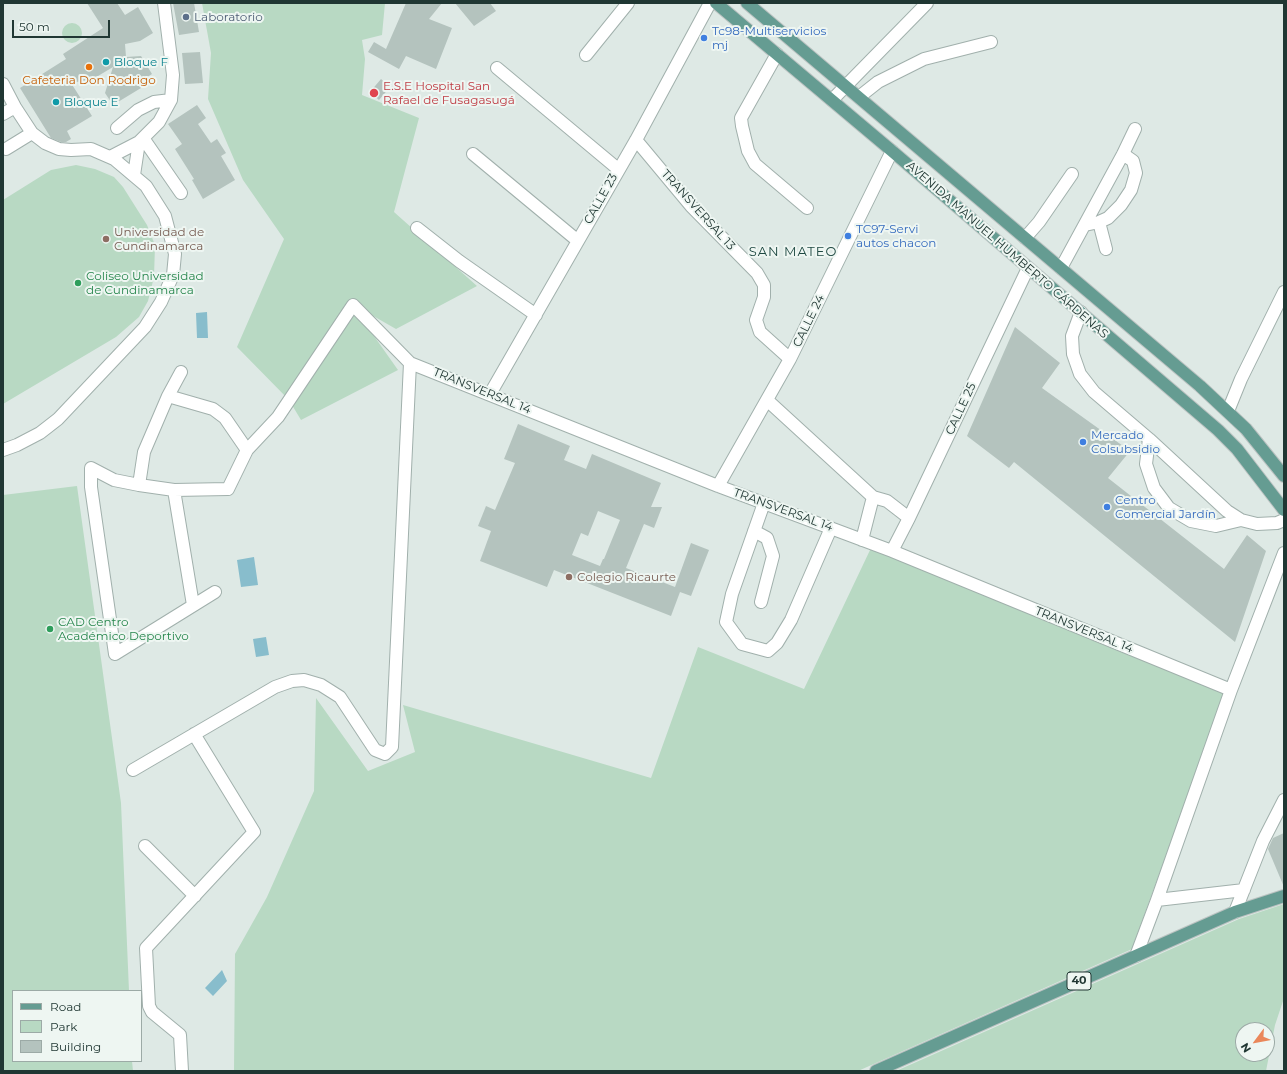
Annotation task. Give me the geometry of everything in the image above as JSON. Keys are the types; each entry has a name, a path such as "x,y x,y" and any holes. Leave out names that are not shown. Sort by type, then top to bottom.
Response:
{"main road":[{"name":"AVENIDA MANUEL HUMBERTO CÁRDENAS","path":"716,3 892,151 1218,430 1237,449 1284,510"},
{"name":"AVENIDA MANUEL HUMBERTO CÁRDENAS","path":"747,3 1228,411 1246,429 1284,476"},
{"name":"40","path":"876,1071 1235,912 1284,896"}],"street":[{"path":"110,157 141,140 160,122 171,100 173,75 164,3"},
{"path":"586,55 628,3"},
{"name":"CALLE 23","path":"490,394 636,140 710,3"},
{"path":"832,100 927,3"},
{"path":"859,98 878,82 924,59 991,42"},
{"path":"777,54 741,118 742,126 748,152 756,164 807,208"},
{"path":"496,68 618,169"},
{"path":"3,84 15,107 32,133 44,142 59,149 91,149 110,157 146,186 165,216 175,254 173,275 161,302 145,326 58,419 40,433 17,445 3,450"},
{"path":"117,128 138,110 154,102 171,100"},
{"path":"3,114 15,107"},
{"path":"1061,268 1135,129"},
{"path":"6,148 32,133"},
{"path":"134,175 141,140"},
{"path":"141,140 181,193"},
{"name":"TRANSVERSAL 13","path":"636,140 691,206 757,274 764,285 764,297 756,320 760,332 790,359"},
{"name":"CALLE 24","path":"718,486 790,359 892,151"},
{"path":"473,154 578,241"},
{"path":"1085,225 1099,222 1108,218 1121,205 1131,190 1136,173 1133,161 1123,154"},
{"path":"1025,238 1039,222 1072,174"},
{"path":"1099,222 1106,249"},
{"path":"417,228 459,261 536,315"},
{"name":"CALLE 25","path":"892,551 1028,268"},
{"path":"1228,411 1241,379 1284,292"},
{"name":"TRANSVERSAL 14","path":"247,450 278,417 353,305 410,363 718,486 892,551 1231,690"},
{"path":"1081,312 1072,336 1073,354 1080,374 1094,392 1149,439 1227,511 1241,520 1257,524 1277,523 1284,520"},
{"path":"133,770 275,687 292,681 304,680 322,685 340,697 376,750 385,754 392,747 410,363"},
{"path":"139,485 144,452 168,396 181,372"},
{"path":"168,396 213,409 225,418 247,450 228,489 174,490 139,485 114,480 92,468 91,487 115,654 215,592"},
{"path":"767,400 873,497 887,501 909,518"},
{"path":"1149,439 1146,464 1154,488 1169,508 1191,521 1216,526 1241,520"},
{"path":"174,490 194,605"},
{"path":"862,540 873,497"},
{"path":"764,503 732,594 726,622 742,644 768,650 777,643 791,620 831,528"},
{"path":"754,531 767,538 773,556 761,602"},
{"path":"1136,956 1231,690 1284,553"},
{"path":"182,1071 180,1035 152,1012 149,1006 146,948 254,832 194,734"},
{"path":"1235,912 1263,841 1283,808"},
{"path":"146,846 195,896"},
{"path":"1157,900 1244,890"}],"green space":[{"path":"202,3 385,3 382,35 362,40 365,59 362,95 419,118 394,212 477,286 396,329 361,309 357,312 398,370 301,420 289,400 237,347 284,239 243,180 208,99 211,53"},
{"path":"72,23 79,26 82,33 79,40 72,43 65,40 62,33 65,26"},
{"name":"Coliseo Universidad de Cundinamarca","path":"76,165 95,169 114,177 123,187 147,225 155,245 154,277 148,301 139,317 116,337 3,404 3,200 51,170"},
{"path":"77,486 121,803 129,990 12,990 12,1062 132,1062 133,1071 3,1071 3,495"},
{"path":"871,548 1225,692 1132,949 858,1071 234,1071 235,954 267,897 314,791 316,698 368,771 415,752 403,705 651,778 698,647 804,689"},
{"path":"1284,904 1284,998 1275,1025 1275,1022 1235,1022 1235,1062 1268,1062 1266,1071 896,1071 1239,919"}],"water":[{"path":"207,312 208,338 197,338 196,313"},
{"path":"254,557 258,585 241,587 237,560"},
{"path":"266,637 269,655 256,657 253,639"},
{"path":"222,970 227,981 213,996 205,988"}],"building":[{"path":"87,3 117,3 125,15 138,7 153,33 140,41 125,44 126,57 141,56 152,74 138,83 141,88 113,105 105,93 113,67 93,79 71,83 92,116 67,131 71,139 66,142 61,142 51,138 20,88 66,59 63,54 103,28"},
{"name":"Laboratorio","path":"173,3 194,3 199,32 179,35"},
{"path":"406,3 442,3 429,19 452,28 436,69 406,56 399,69 368,52 374,42 386,49"},
{"path":"455,3 490,3 496,11 474,26"},
{"name":"Laboratorio","path":"200,52 203,83 185,84 182,53"},
{"path":"381,79 390,87 379,100 370,92"},
{"path":"197,105 206,118 198,124 211,143 217,139 226,153 221,156 235,180 203,199 192,180 194,179 175,149 182,144 168,124"},
{"name":"Centro Comercial Jardín","path":"1015,327 1060,363 1042,388 1130,451 1108,478 1224,569 1247,535 1266,551 1235,642 1014,462 1009,468 967,436"},
{"path":"518,424 570,446 564,460 586,469 592,454 661,483 651,507 662,507 654,528 644,524 626,568 675,587 691,543 709,550 691,596 680,592 671,616 554,570 547,587 480,561 491,531 478,526 486,506 495,510 515,463 504,459","holes":["598,511 620,520 600,566 572,555 581,533 588,536"]},
{"path":"1284,833 1284,887 1268,849 1273,838"}],"place":[{"name":"Laboratorio","path":"186,17"},
{"name":"Tc98-Multiservicios mj","path":"704,38"},
{"name":"Bloque F","path":"106,62"},
{"name":"Cafeteria Don Rodrigo","path":"89,67"},
{"name":"E.S.E Hospital San Rafael de Fusagasugá","path":"374,93"},
{"name":"Bloque E","path":"56,102"},
{"name":"TC97-Servi autos chacon","path":"848,236"},
{"name":"Universidad de Cundinamarca","path":"106,239"},
{"name":"Coliseo Universidad de Cundinamarca","path":"78,283"},
{"name":"Mercado Colsubsidio","path":"1083,442"},
{"name":"Centro Comercial Jardín","path":"1107,507"},
{"name":"Colegio Ricaurte","path":"569,577"},
{"name":"CAD Centro Académico Deportivo","path":"50,629"}],"district":[{"name":"SAN MATEO","path":"793,252"}]}
